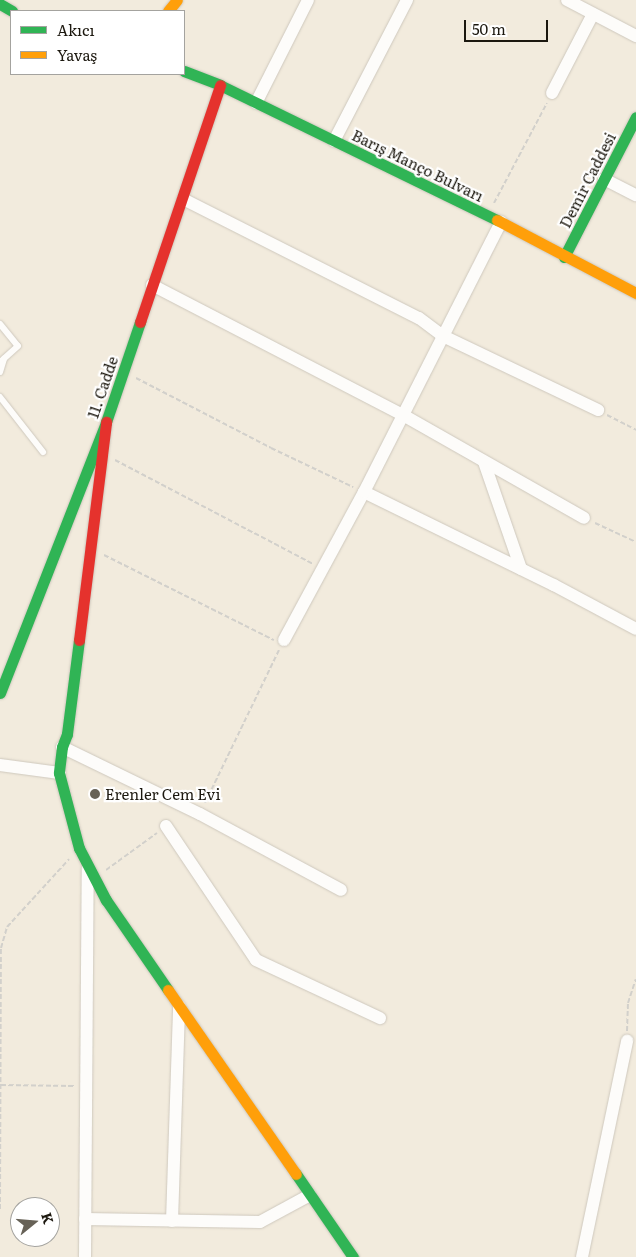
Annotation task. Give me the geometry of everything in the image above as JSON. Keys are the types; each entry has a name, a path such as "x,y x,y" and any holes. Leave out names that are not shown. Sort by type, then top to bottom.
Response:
{"street":[{"path":"169,10 177,0"},
{"path":"256,103 308,0"},
{"path":"334,141 407,0"},
{"path":"567,0 636,36"},
{"path":"552,93 594,14"},
{"name":"Barış Manço Bulvarı","path":"185,71 220,85 501,222 636,293"},
{"name":"11. Cadde","path":"0,693 106,422 220,85"},
{"name":"Demir Caddesi","path":"564,256 636,117"},
{"path":"604,179 636,195"},
{"path":"183,199 419,318 443,336 598,410"},
{"path":"284,640 364,492 501,222"},
{"path":"152,285 403,416 584,518"},
{"path":"106,422 67,734 62,747 59,773 78,848 91,874 179,1006 353,1257"},
{"path":"484,462 522,570"},
{"path":"364,492 636,629"},
{"path":"62,747 200,814 341,890"},
{"path":"0,766 59,773"},
{"path":"166,826 256,960 380,1018"},
{"path":"85,1257 86,1087 91,874"},
{"path":"172,1221 179,1006"},
{"path":"582,1257 627,1041"},
{"path":"85,1219 260,1222 310,1195"}],"lane":[{"path":"0,324 18,346 2,360 0,372"},
{"path":"0,397 43,452"}],"path":[{"path":"486,215 508,179 552,93"},
{"path":"123,372 271,448 364,492"},
{"path":"598,410 636,430"},
{"path":"102,453 322,569"},
{"path":"584,518 636,542"},
{"path":"90,548 282,644 200,814"},
{"path":"91,874 166,826"},
{"path":"0,1209 1,948 8,927 78,848"},
{"path":"627,1041 628,1003 636,979"},
{"path":"0,1085 86,1087"}],"traffic: fast":[{"path":"0,4 10,10"},
{"path":"185,71 220,85 497,220"},
{"path":"564,257 636,117"},
{"path":"0,693 106,422 140,322"},
{"path":"79,640 67,734 62,747 59,773 79,848 106,900 168,990"},
{"path":"296,1174 353,1257"}],"traffic: slow":[{"path":"169,10 177,0"},
{"path":"497,220 636,293"},
{"path":"168,990 296,1174"}],"traffic: jam":[{"path":"140,322 220,85"},
{"path":"79,640 106,422"}],"place":[{"name":"Erenler Cem Evi","path":"95,794"}]}
